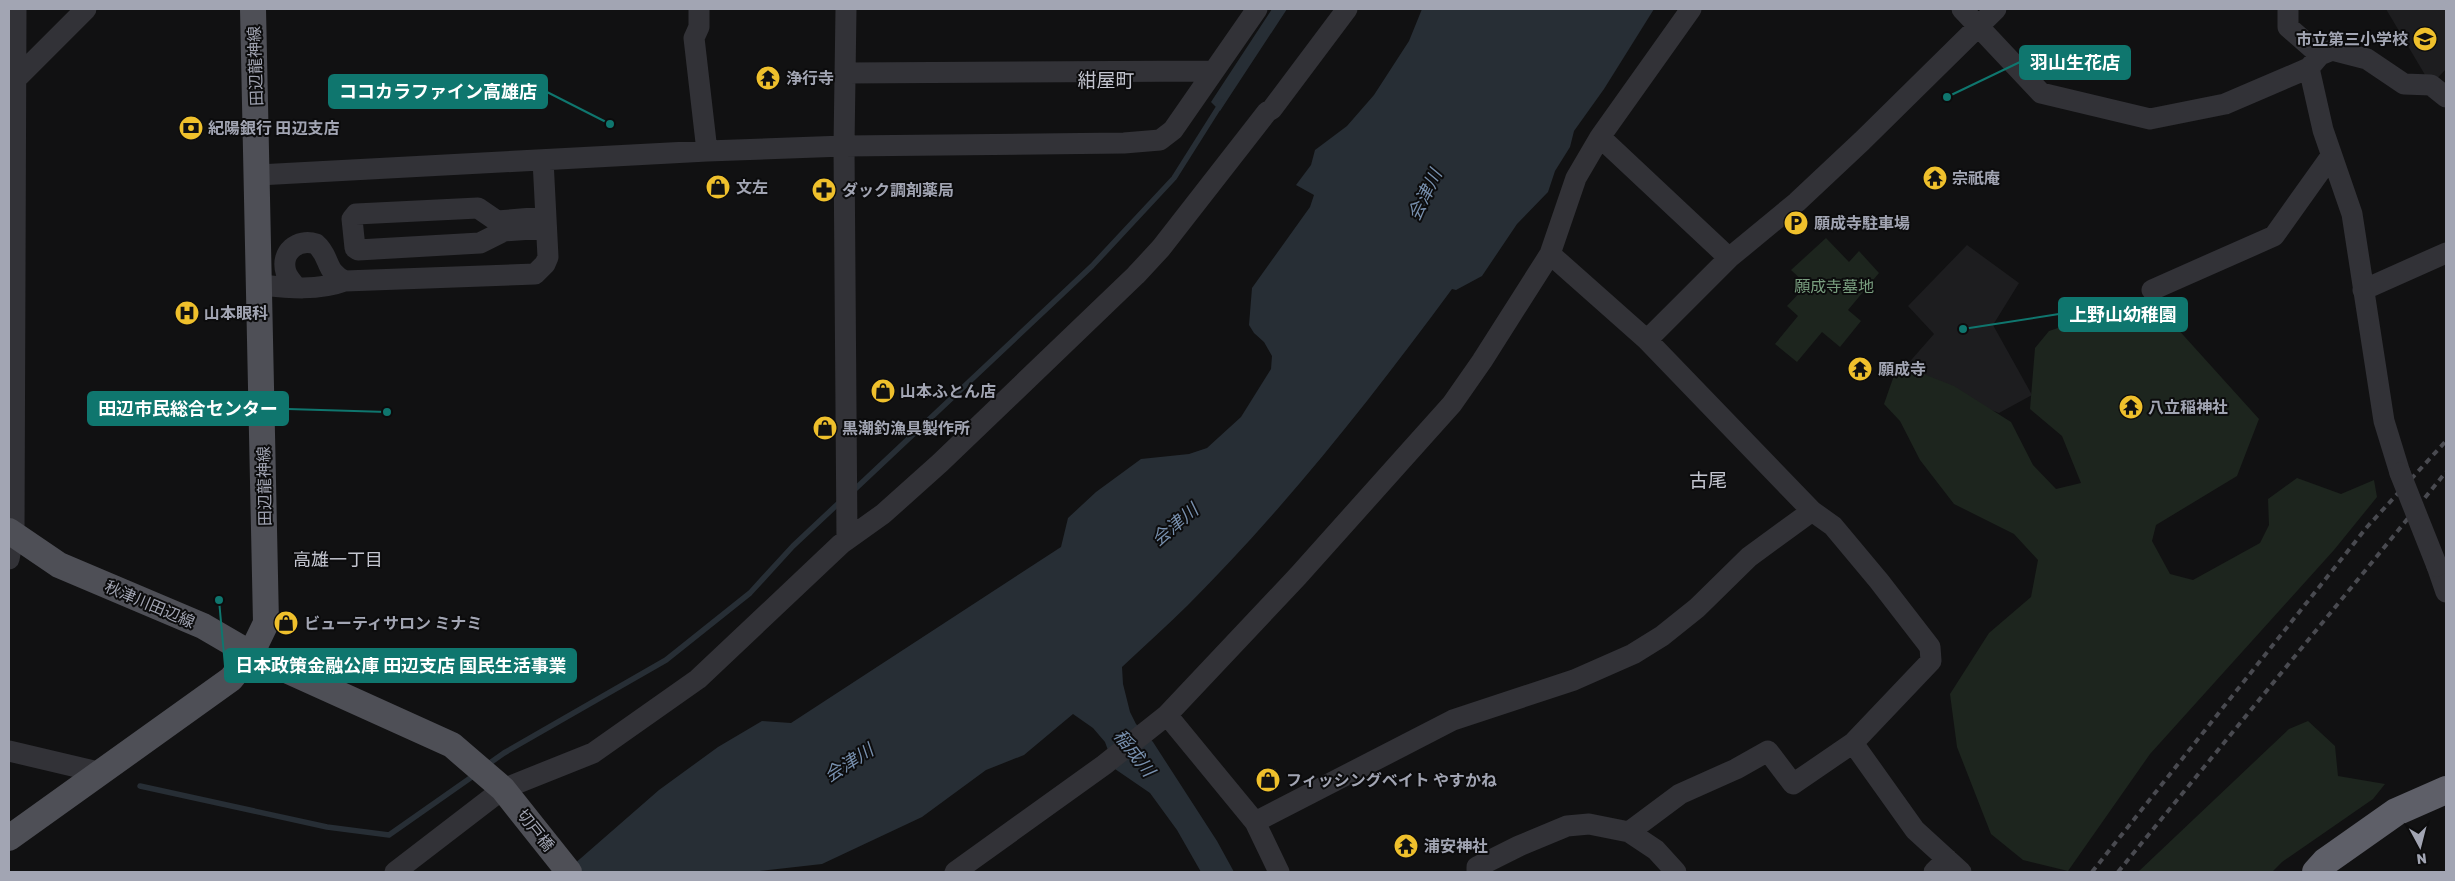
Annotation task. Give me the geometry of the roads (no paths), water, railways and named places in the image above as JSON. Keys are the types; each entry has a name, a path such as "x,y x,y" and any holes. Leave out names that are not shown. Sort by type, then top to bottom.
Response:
{"highway":[{"path":"2316,872 2325,862 2396,812 2446,790"}],"main road":[{"name":"田辺龍神線","path":"9,838 98,772 231,679 251,654 266,623 254,9"},
{"name":"秋津川田辺線","path":"10,530 60,566 203,626 251,654 452,746 503,788"},
{"name":"切戸橋","path":"503,788 569,872"}],"street":[{"path":"9,559 16,9"},
{"path":"16,79 86,9"},
{"path":"699,9 699,27 694,38 707,151"},
{"path":"846,9 844,146 847,540"},
{"path":"258,175 707,151 844,146 1124,143 1160,140 1174,130 1257,9"},
{"path":"395,872 503,788 593,754 698,679 847,540 883,514 940,463 1136,276 1161,248 1267,112 1272,110 1347,9"},
{"path":"955,872 1104,765 1167,714 1298,576 1452,404 1550,254 1576,178 1600,137 1691,9"},
{"path":"1962,9 2041,93 2150,118 2225,104 2314,61 2332,50 2367,60 2404,84 2441,85"},
{"path":"1647,340 1729,258 1797,202 1996,9"},
{"path":"2288,9 2288,27 2314,61 2331,156 2352,214 2384,421 2400,473 2446,592"},
{"path":"846,73 1213,71"},
{"path":"1600,137 1729,258"},
{"path":"2152,290 2274,236 2331,156"},
{"path":"260,285 297,288 329,287 345,281 535,274 545,264 548,257 543,160"},
{"path":"478,208 497,221 545,223 504,231 480,242 358,250 355,248 352,219 356,214 478,208"},
{"path":"297,288 287,275 284,260 290,250 301,242 316,244 324,253 330,270 345,281"},
{"path":"2363,290 2446,253"},
{"path":"1550,254 1647,340 1812,511 1833,526 1930,647 1931,662 1853,743 1793,784 1768,751 1736,769 1680,794 1629,832"},
{"path":"1254,822 1453,720 1574,680 1633,654 1662,636 1697,608 1749,557 1812,511"},
{"path":"1167,714 1254,822 1279,872"},
{"path":"1853,743 1915,830 1947,868"},
{"path":"9,751 98,772"},
{"path":"1477,872 1477,867 1519,846 1567,826 1589,824 1629,832 1656,850 1676,872"}],"water":[{"path":"1272,9 1287,9 1220,111 1211,102"},
{"path":"1422,9 1654,9 1604,89 1574,131 1570,147 1555,171 1548,192 1517,224 1482,276 1456,290 1452,289 1326,452 1259,530 1188,605 1122,667 1123,684 1130,712 1136,724 1153,742 1217,841 1234,872 1201,872 1177,830 1150,793 1115,769 1105,742 1093,728 1073,714 1024,755 986,770 922,817 822,864 750,872 565,872 659,790 718,747 762,721 791,723 1061,547 1068,518 1096,492 1141,459 1189,454 1207,448 1241,417 1271,369 1272,356 1264,342 1254,333 1249,325 1252,288 1310,207 1314,195 1296,185 1311,165 1315,150 1347,126 1374,95 1409,41"}],"waterway":[{"path":"853,491 1092,266 1174,178 1222,102"},
{"path":"487,765 504,753 666,660 750,593 793,546 842,500"},
{"path":"140,786 327,827 389,835 476,774"}],"railway":[{"path":"2092,872 2367,527 2446,441"},
{"path":"2118,872 2446,472"}],"place":[{"name":"市立第三小学校","path":"2425,39"},
{"name":"浄行寺","path":"768,78"},
{"name":"羽山生花店","path":"1947,97"},
{"name":"ココカラファイン高雄店","path":"610,124"},
{"name":"紀陽銀行 田辺支店","path":"191,128"},
{"name":"宗祇庵","path":"1935,178"},
{"name":"文左","path":"718,187"},
{"name":"ダック調剤薬局","path":"824,190"},
{"name":"願成寺駐車場","path":"1796,223"},
{"name":"山本眼科","path":"187,313"},
{"name":"上野山幼稚園","path":"1963,329"},
{"name":"願成寺","path":"1860,369"},
{"name":"山本ふとん店","path":"883,391"},
{"name":"八立稲神社","path":"2131,407"},
{"name":"田辺市民総合センター","path":"387,412"},
{"name":"黒潮釣漁具製作所","path":"825,428"},
{"name":"日本政策金融公庫 田辺支店 国民生活事業","path":"219,600"},
{"name":"ビューティサロン ミナミ","path":"286,623"},
{"name":"フィッシングベイト やすかね","path":"1268,780"},
{"name":"浦安神社","path":"1406,846"}],"district":[{"name":"紺屋町","path":"1106,80"},
{"name":"古尾","path":"1708,480"},
{"name":"高雄一丁目","path":"338,560"}],"water label":[{"name":"会津川","path":"1425,195"},
{"name":"会津川","path":"1175,525"},
{"name":"稲成川","path":"1134,753"},
{"name":"会津川","path":"849,763"}],"park label":[{"name":"願成寺墓地","path":"1834,286"}]}
